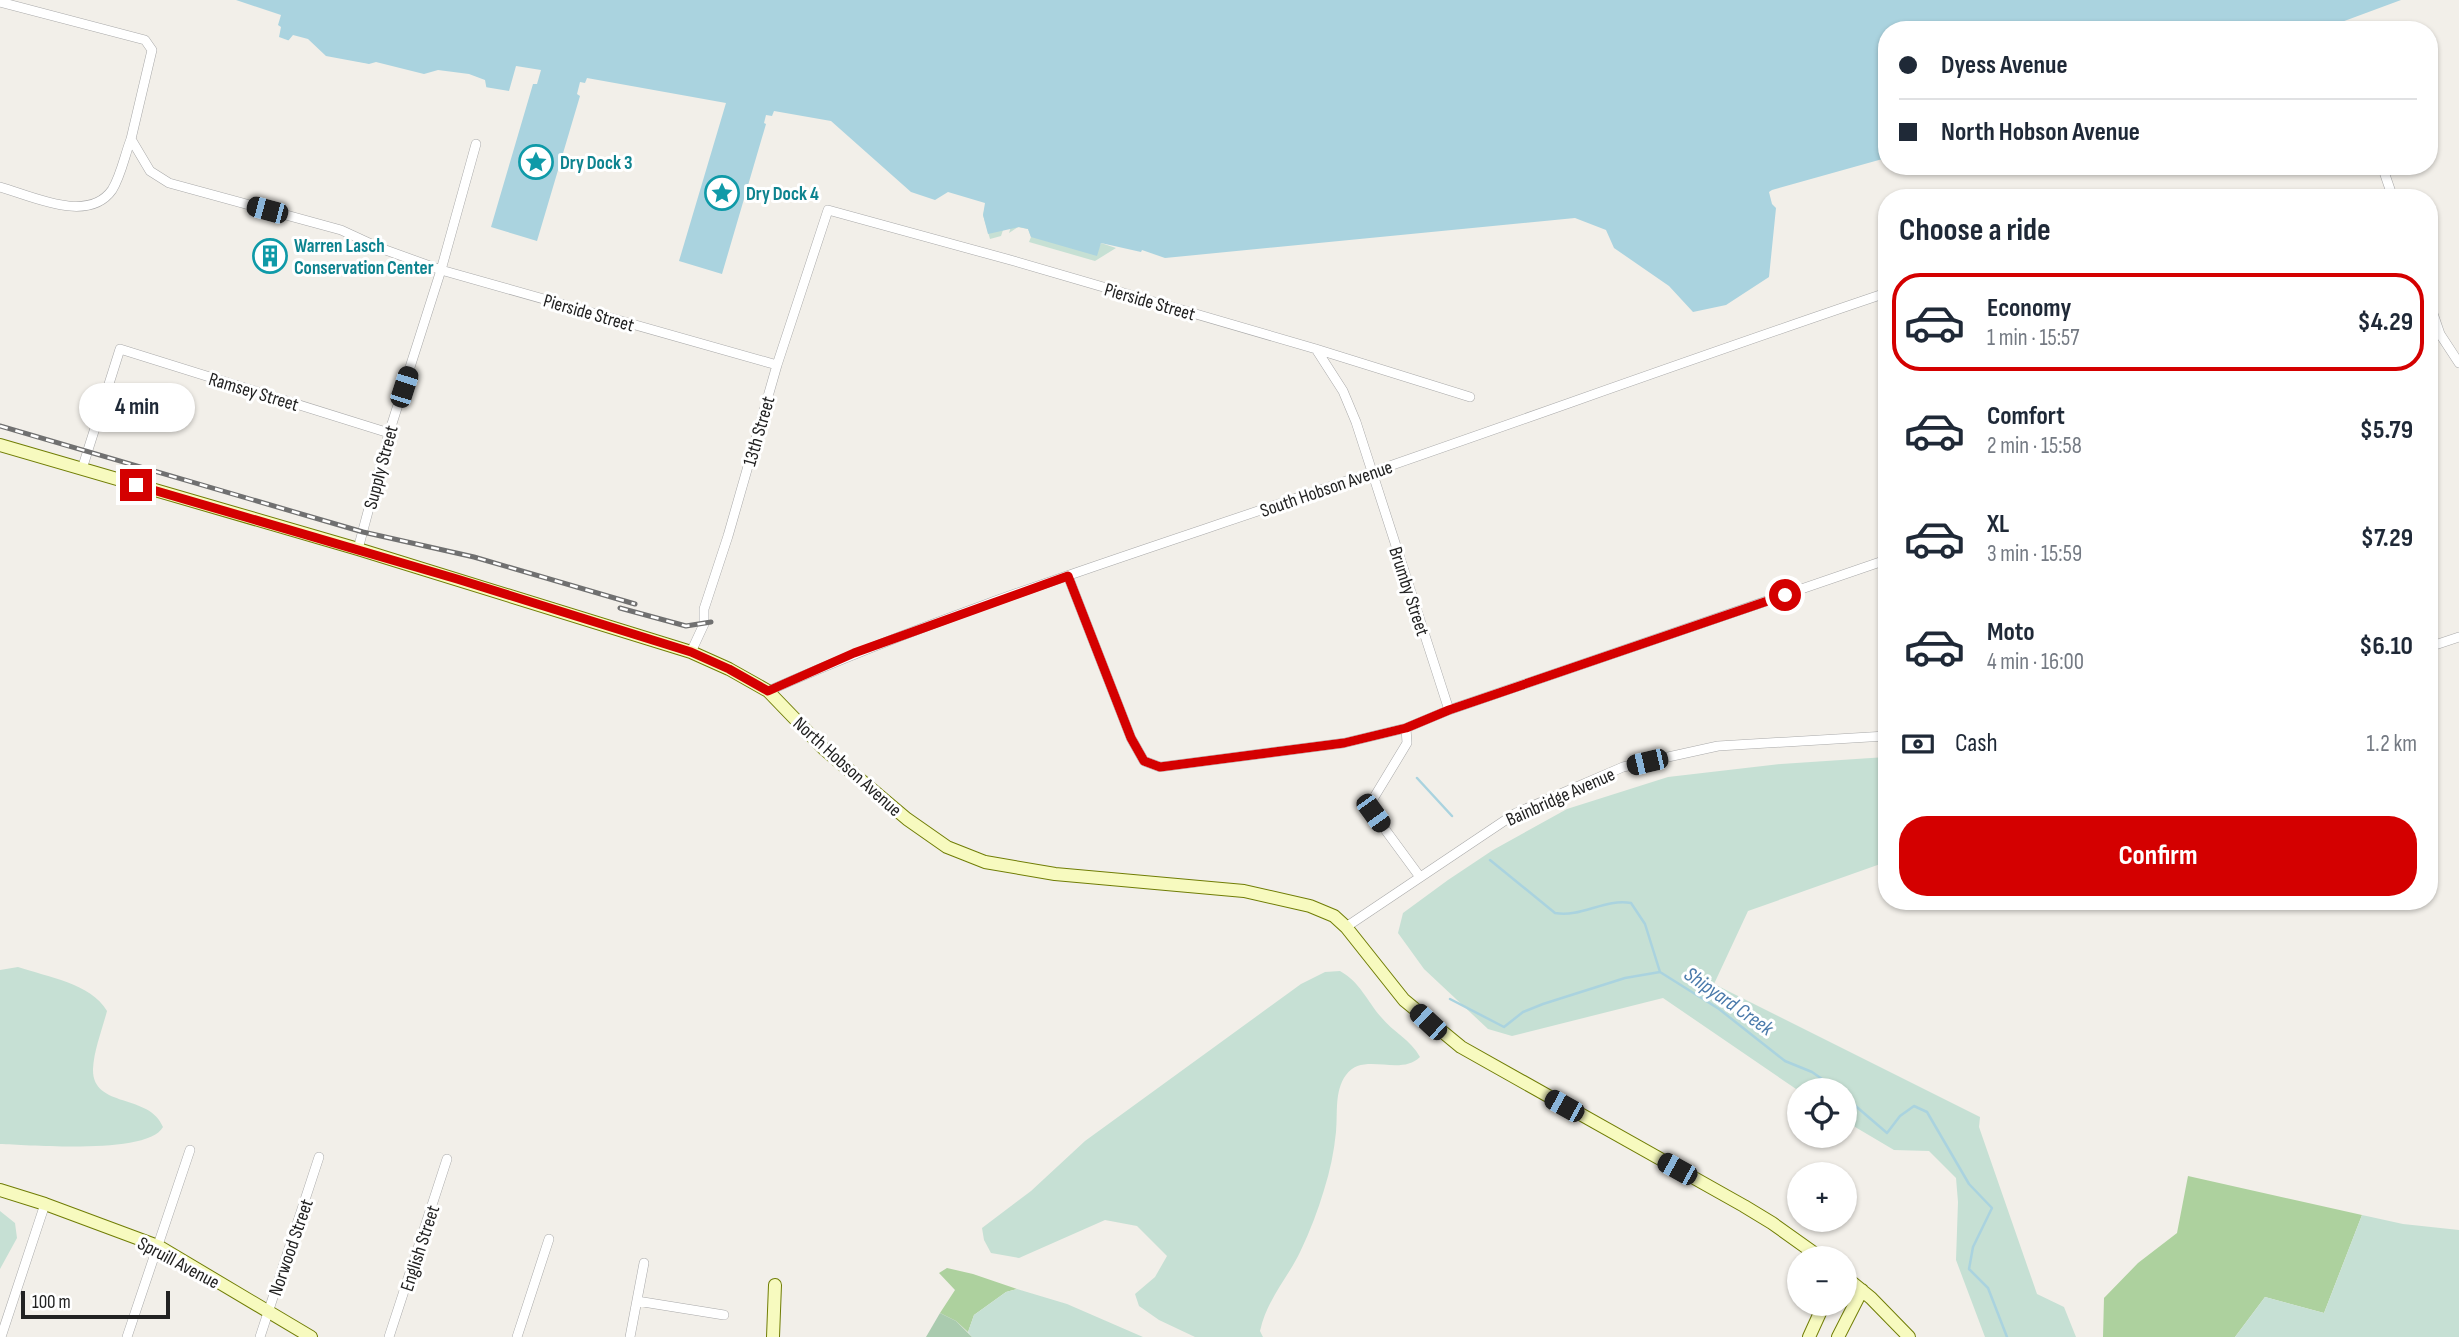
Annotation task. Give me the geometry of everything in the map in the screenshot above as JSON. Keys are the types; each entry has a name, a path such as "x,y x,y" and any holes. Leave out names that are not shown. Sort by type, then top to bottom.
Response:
{"street":[{"path":"0,2 145,40 152,50 131,139 112,189 101,200 89,206 74,208 0,187"},
{"name":"Pierside Street","path":"131,139 150,171 169,183 341,230 380,248 441,270 777,365"},
{"name":"Supply Street","path":"358,549 389,433 441,270 476,144"},
{"name":"Pierside Street","path":"828,210 1014,261 1470,397"},
{"name":"13th Street","path":"691,652 704,624 704,609 729,536 777,365 828,210"},
{"name":"South Hobson Avenue","path":"768,691 854,653 1068,576 1878,296"},
{"path":"2438,328 2459,362"},
{"name":"Ramsey Street","path":"82,468 120,349 389,433"},
{"name":"Brumby Street","path":"1316,349 1343,391 1356,422 1449,710"},
{"name":"North Hobson Avenue","path":"0,445 358,549 691,652 768,691 824,749 907,819 947,847 985,862 1055,874 1244,891 1321,909 1334,916 1346,928 1380,973 1405,1000 1461,1047 1763,1217 1804,1246"},
{"path":"1068,576 1131,738 1144,761 1160,767 1344,743 1406,728 1449,710 1878,563"},
{"path":"2438,644 2459,636"},
{"path":"1406,728 1407,743 1370,804 1373,813 1420,877"},
{"name":"Bainbridge Avenue","path":"1346,928 1516,813 1623,767 1718,746 1878,736"},
{"path":"127,1337 190,1150"},
{"name":"Norwood Street","path":"260,1337 319,1157"},
{"name":"English Street","path":"389,1337 447,1159"},
{"name":"Spruill Avenue","path":"0,1190 158,1246 311,1337"},
{"path":"1,1337 45,1204"},
{"path":"517,1337 549,1239"},
{"path":"630,1337 644,1263"},
{"path":"773,1337 775,1284"},
{"path":"1857,1286 1909,1337"},
{"path":"1838,1337 1862,1290"},
{"path":"637,1301 724,1315"},
{"path":"1809,1337 1819,1316"}],"green space":[{"path":"985,207 1098,250 1101,243 1116,248 1095,261 1029,242 1031,237 1028,229 1018,227 1009,233 1013,220 1007,218 1001,236 990,239 983,215"},
{"path":"1878,758 1878,865 1748,911 1714,984 1980,1117 1979,1127 2037,1294 2064,1307 2076,1337 1985,1337 1956,1260 1956,1178 1929,1151 1894,1150 1857,1128 1857,1078 1787,1078 1787,1083 1663,998 1512,1036 1488,1029 1424,969 1398,933 1403,913 1493,850 1567,809 1668,777 1781,764"},
{"path":"18,967 67,982 100,1001 107,1011 94,1062 95,1082 111,1096 135,1104 156,1116 163,1127 153,1136 136,1142 113,1145 0,1144 0,970"},
{"path":"1340,971 1353,981 1381,1017 1420,1057 1412,1063 1402,1065 1362,1065 1353,1068 1342,1081 1338,1095 1333,1154 1324,1190 1301,1250 1263,1319 1260,1331 1263,1337 1195,1337 1159,1320 1139,1306 1135,1294 1155,1277 1167,1256 1137,1226 1105,1220 1019,1258 991,1253 984,1240 982,1228 1031,1191 1085,1141 1301,984 1325,972"},
{"path":"2188,1176 2362,1215 2324,1313 2265,1297 2235,1337 2103,1337 2104,1298 2138,1263 2177,1233"},
{"path":"0,1211 15,1223 17,1238 0,1269"},
{"path":"2362,1215 2403,1224 2459,1230 2459,1337 2235,1337 2265,1297 2324,1313"},
{"path":"947,1268 1017,1289 1006,1292 974,1315 968,1332 956,1321 940,1313 955,1290 939,1273"},
{"path":"1017,1289 1067,1304 1143,1337 972,1337 968,1332 974,1315 1006,1292"},
{"path":"940,1313 956,1321 972,1337 926,1337"}],"water":[{"path":"236,0 2401,0 2344,21 1878,21 1878,160 1769,192 1776,208 1769,277 1726,305 1693,312 1669,286 1614,248 1606,230 1575,218 1165,258 1142,250 1141,252 1101,243 1097,256 1031,237 1028,229 1019,227 988,234 983,215 985,203 948,192 935,200 911,192 831,121 774,111 772,116 766,115 766,124 722,274 679,261 726,103 587,78 585,83 580,82 577,94 580,96 537,241 491,227 533,84 537,84 541,70 516,66 509,91 485,87 481,82 439,74 421,78 373,65 323,57 306,40 294,36 290,41 279,37 281,15"}],"pier":[{"path":"293,35 308,39 326,56 369,64 376,62 424,74 438,70 469,74 485,80 487,91 479,85 439,77 420,82 372,68 322,60 303,41 288,41"}],"waterway":[{"name":"Shipyard Creek","path":"1417,778 1452,816"},
{"name":"Shipyard Creek","path":"1490,860 1555,913 1574,913 1612,903 1631,903 1645,924 1660,972 1719,1009 1785,1061 1821,1078"},
{"path":"1450,999 1504,1027 1523,1012 1543,1004 1625,978 1660,972"},
{"name":"Shipyard Creek","path":"1857,1107 1887,1133 1900,1116 1914,1106 1927,1112 1969,1184 1992,1208 1973,1247 1969,1269 1988,1288 2007,1337"}],"railway":[{"path":"0,426 363,532 474,557 635,604"},
{"path":"620,608 686,626 711,622"}],"place":[{"name":"Dry Dock 3","path":"536,162"},
{"name":"Dry Dock 4","path":"722,193"},
{"name":"Warren Lasch Conservation Center","path":"270,256"}],"route":[{"path":"136,485 457,579 691,652 768,691 854,653 1068,576 1131,738 1144,761 1160,767 1344,743 1406,728 1449,710 1785,595"}]}
